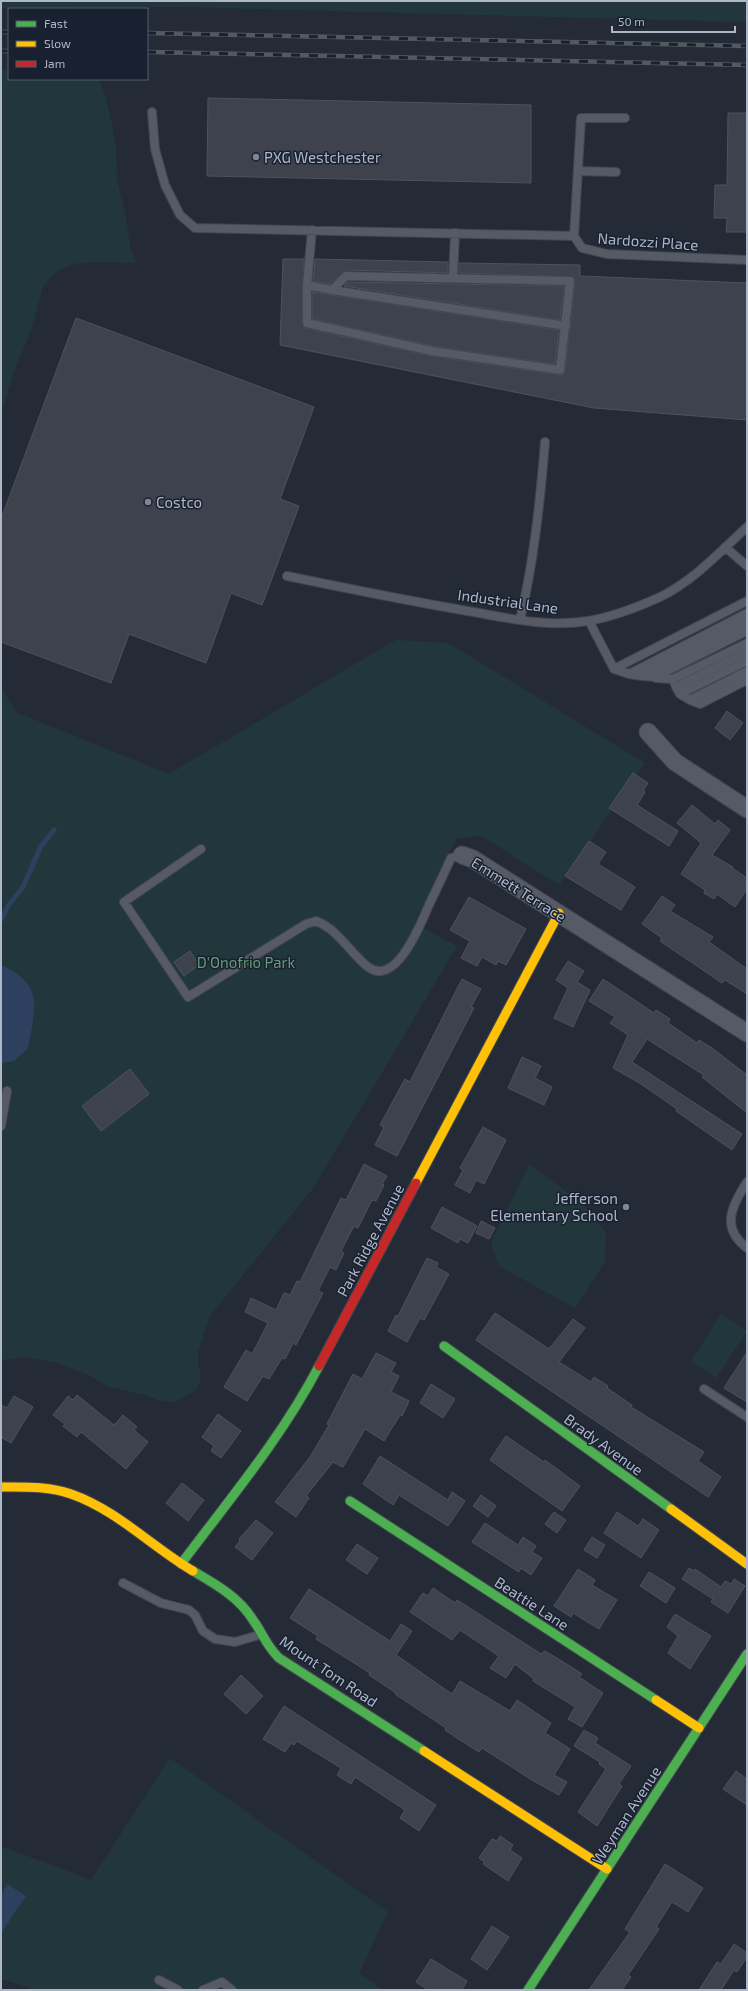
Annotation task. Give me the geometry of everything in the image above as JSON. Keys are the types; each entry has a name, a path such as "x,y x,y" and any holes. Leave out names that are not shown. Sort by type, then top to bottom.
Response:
{"street":[{"path":"648,732 674,762 747,808"},
{"name":"Emmett Terrace","path":"462,855 473,858 747,1033"},
{"name":"Park Ridge Avenue","path":"181,1564 284,1425 308,1388 559,913"},
{"name":"Brady Avenue","path":"444,1346 747,1564"},
{"name":"Mount Tom Road","path":"1,1487 36,1487 70,1493 98,1505 181,1564 220,1588 243,1606 262,1635 267,1646 280,1658 607,1869"},
{"name":"Beattie Lane","path":"350,1501 699,1728"},
{"name":"Weyman Avenue","path":"528,1990 747,1654"}],"lane":[{"path":"152,112 155,149 165,185 180,215 195,228 574,236 581,118 624,118"},
{"path":"578,171 616,172"},
{"path":"312,230 307,285 307,323 432,351 560,370 570,281 346,276 332,290"},
{"path":"452,278 455,233"},
{"name":"Nardozzi Place","path":"574,236 582,248 607,254 747,260"},
{"path":"307,285 566,326"},
{"path":"520,620 531,576 537,531 545,442"},
{"name":"Industrial Lane","path":"287,576 393,598 520,620 561,623 589,621 627,610 672,590 708,564 724,547 747,527"},
{"path":"724,547 747,566"},
{"path":"614,669 747,601"},
{"path":"629,674 747,613"},
{"path":"589,621 614,669 629,674 655,677 676,687 690,700 700,704 747,680"},
{"path":"642,676 747,622"},
{"path":"655,677 747,631"},
{"path":"676,687 747,643"},
{"path":"676,687 747,652"},
{"path":"676,687 747,661"},
{"path":"690,700 747,671"},
{"name":"Emmett Terrace","path":"201,850 124,902 188,997 306,924 316,921 334,931 369,967 379,971 393,966 402,957 412,942 451,858 462,855"},
{"path":"1,1126 7,1091"},
{"path":"747,1182 735,1201 730,1216 734,1232 747,1248"},
{"path":"704,1389 747,1417"},
{"path":"123,1583 161,1603 189,1610 194,1615 203,1631 215,1639 234,1642 262,1635"},
{"path":"159,1980 178,1990"},
{"path":"203,1990 222,1982 232,1990"}],"green space":[{"path":"1,1 747,1 747,22 178,7 1,8"},
{"path":"1,70 8,70 8,80 99,80 112,124 116,149 117,181 126,217 130,246 137,263 93,262 72,264 57,271 43,286 32,328 13,374 1,416"},
{"name":"D'Onofrio Park","path":"396,640 448,643 645,763 559,885 480,835 456,839 415,924 457,946 314,1187 210,1316 198,1350 200,1382 196,1390 176,1402 157,1400 145,1395 109,1387 89,1375 58,1363 27,1357 1,1360 1,686 16,712 169,774"},
{"path":"529,1164 581,1202 606,1232 605,1262 575,1308 499,1266 491,1243"},
{"path":"721,1314 747,1331 716,1378 691,1361"},
{"path":"170,1758 388,1912 359,1973 383,1990 37,1990 1,1979 1,1846 91,1880"}],"water":[{"path":"1,965 15,972 25,980 31,989 34,999 34,1010 28,1048 14,1061 1,1063"},
{"path":"7,1884 26,1896 1,1933 1,1897"}],"building":[{"path":"208,98 531,105 531,183 207,176"},
{"path":"728,113 747,113 747,232 726,232 727,218 714,218 715,185 727,185"},
{"path":"283,259 304,259 302,323 305,328 431,356 559,375 564,374 565,371 575,282 573,277 459,273 459,263 580,265 580,276 747,283 747,420 594,408 280,345"},
{"path":"315,259 448,262 448,273 346,270 330,284 313,281"},
{"path":"348,282 564,286 560,320 344,286"},
{"path":"312,292 559,330 555,364 433,346 312,319"},
{"name":"Costco","path":"76,318 314,407 280,499 299,506 262,605 231,593 206,663 129,634 111,683 1,642 1,519"},
{"path":"727,711 743,723 730,740 715,728"},
{"path":"633,773 648,783 643,791 645,792 637,805 678,831 669,846 609,808"},
{"path":"692,805 715,824 718,820 730,830 712,855 733,867 732,868 747,878 747,889 735,907 717,894 714,899 704,893 705,890 681,874 701,843 677,823"},
{"path":"589,841 606,852 598,864 635,887 621,910 565,876"},
{"path":"662,896 675,905 670,911 713,937 709,942 747,969 747,994 725,980 722,983 660,941 662,938 642,924"},
{"path":"469,897 526,929 506,965 498,961 496,965 482,957 477,966 461,958 470,941 450,930"},
{"path":"190,951 199,965 184,976 174,962"},
{"path":"568,961 584,971 577,982 590,990 573,1027 554,1018 568,988 556,980"},
{"path":"462,979 481,989 471,1007 474,1008 397,1156 375,1145 384,1127 380,1125 405,1079 410,1082"},
{"path":"603,979 654,1013 656,1010 670,1019 668,1023 697,1043 699,1040 712,1048 747,1075 747,1113 702,1077 704,1075 647,1039 632,1062 742,1134 732,1150 676,1111 677,1109 641,1084 613,1068 628,1035 610,1023 615,1017 589,1001"},
{"path":"522,1057 541,1066 535,1078 552,1087 544,1105 508,1088"},
{"path":"130,1069 149,1094 101,1131 82,1106"},
{"path":"483,1127 506,1140 484,1184 476,1180 470,1193 455,1185 463,1170 460,1168"},
{"path":"364,1164 387,1176 382,1184 384,1185 376,1201 372,1200 358,1228 354,1226 341,1251 344,1253 336,1270 330,1267 318,1291 323,1293 296,1345 293,1343 285,1359 282,1358 269,1379 263,1376 247,1401 224,1387 246,1350 252,1354 268,1323 245,1312 251,1298 276,1310 284,1293 290,1295 297,1281 300,1282 341,1198 346,1200"},
{"path":"442,1207 477,1226 468,1243 460,1239 458,1243 431,1228"},
{"path":"481,1221 495,1228 489,1239 476,1233"},
{"path":"427,1258 438,1263 436,1267 449,1274 424,1320 420,1318 407,1342 388,1331 396,1315 398,1316"},
{"path":"495,1313 549,1349 573,1319 585,1328 559,1362 591,1382 594,1377 632,1405 631,1407 704,1452 698,1461 721,1477 708,1497 476,1340"},
{"path":"747,1352 747,1402 724,1388"},
{"path":"376,1353 396,1363 391,1372 399,1376 391,1392 409,1401 402,1416 400,1415 384,1441 365,1429 343,1467 333,1462 306,1496 309,1498 296,1517 275,1502 310,1457 329,1425 327,1424 353,1374 362,1379"},
{"path":"431,1384 455,1399 443,1418 420,1403"},
{"path":"77,1395 114,1425 123,1415 137,1427 134,1430 148,1442 126,1469 81,1432 77,1437 63,1426 65,1424 53,1415 68,1396 73,1400"},
{"path":"14,1396 33,1407 11,1443 1,1437 1,1405 7,1408"},
{"path":"218,1414 241,1431 221,1458 211,1451 214,1446 202,1437"},
{"path":"506,1436 544,1462 545,1460 580,1486 562,1511 490,1460"},
{"path":"380,1456 448,1500 452,1492 465,1501 448,1526 399,1495 393,1505 363,1484"},
{"path":"182,1483 204,1500 188,1521 166,1503"},
{"path":"481,1495 496,1506 488,1517 473,1506"},
{"path":"554,1512 566,1520 557,1533 545,1524"},
{"path":"617,1512 638,1526 643,1519 659,1530 641,1558 604,1533"},
{"path":"256,1520 273,1533 252,1560 235,1547 240,1541 239,1539"},
{"path":"485,1523 518,1545 523,1537 536,1546 532,1552 542,1558 531,1575 521,1568 519,1572 472,1542"},
{"path":"592,1537 605,1545 597,1558 584,1550"},
{"path":"357,1544 378,1558 367,1574 346,1560"},
{"path":"689,1568 694,1571 695,1569 721,1587 725,1581 731,1584 734,1579 745,1586 728,1613 711,1602 713,1599 682,1579"},
{"path":"578,1569 595,1580 592,1585 617,1600 599,1629 573,1613 571,1617 554,1606"},
{"path":"649,1572 675,1588 666,1603 640,1586"},
{"path":"433,1588 455,1603 457,1600 541,1654 545,1651 570,1666 582,1674 579,1677 603,1693 582,1727 568,1719 575,1707 533,1681 534,1679 515,1664 506,1678 490,1668 499,1656 460,1630 452,1640 410,1612 423,1593 428,1596"},
{"path":"309,1589 390,1641 401,1624 412,1631 396,1655 452,1694 460,1681 510,1711 517,1700 551,1723 545,1733 570,1749 554,1775 567,1782 559,1795 532,1780 482,1748 479,1752 460,1740 445,1730 446,1728 369,1675 370,1673 316,1639 318,1636 290,1618"},
{"path":"675,1614 711,1636 690,1669 668,1653 678,1636 667,1627"},
{"path":"241,1675 263,1696 246,1714 224,1694"},
{"path":"284,1706 436,1805 419,1831 400,1818 405,1810 355,1777 351,1784 337,1775 341,1768 297,1741 294,1745 291,1743 285,1752 263,1739"},
{"path":"584,1730 598,1738 595,1743 631,1766 619,1784 622,1786 597,1826 578,1812 606,1769 599,1764 600,1762 574,1746"},
{"path":"736,1771 747,1779 747,1805 723,1789"},
{"path":"500,1836 513,1845 510,1850 522,1858 508,1881 483,1864 485,1862 479,1858 492,1839 497,1841"},
{"path":"665,1864 703,1888 688,1912 672,1902 656,1927 659,1929 628,1975 631,1977 622,1990 589,1990 630,1932 625,1929"},
{"path":"492,1926 509,1937 487,1970 471,1959"},
{"path":"734,1944 747,1953 747,1957 737,1972 734,1970 721,1990 699,1990 717,1962 721,1964"},
{"path":"431,1959 467,1981 462,1990 428,1990 416,1982"}],"waterway":[{"path":"1,920 8,906 23,887 41,846 54,830"}],"railway":[{"path":"1,32 8,32"},
{"path":"148,33 747,46"},
{"path":"1,51 8,51"},
{"path":"148,52 747,65"}],"traffic: fast":[{"path":"444,1346 671,1509"},
{"path":"181,1564 272,1443 289,1418 319,1366"},
{"path":"350,1501 656,1700"},
{"path":"193,1571 210,1581 241,1604 279,1658 424,1751"},
{"path":"528,1990 747,1654"}],"traffic: slow":[{"path":"416,1183 559,913"},
{"path":"1,1487 36,1488 63,1491 88,1501 104,1509 193,1571"},
{"path":"671,1509 747,1564"},
{"path":"656,1700 699,1728"},
{"path":"424,1751 607,1869"}],"traffic: jam":[{"path":"319,1366 416,1183"}],"place":[{"name":"PXG Westchester","path":"256,157"},
{"name":"Costco","path":"148,502"},
{"name":"Jefferson Elementary School","path":"626,1207"}]}
